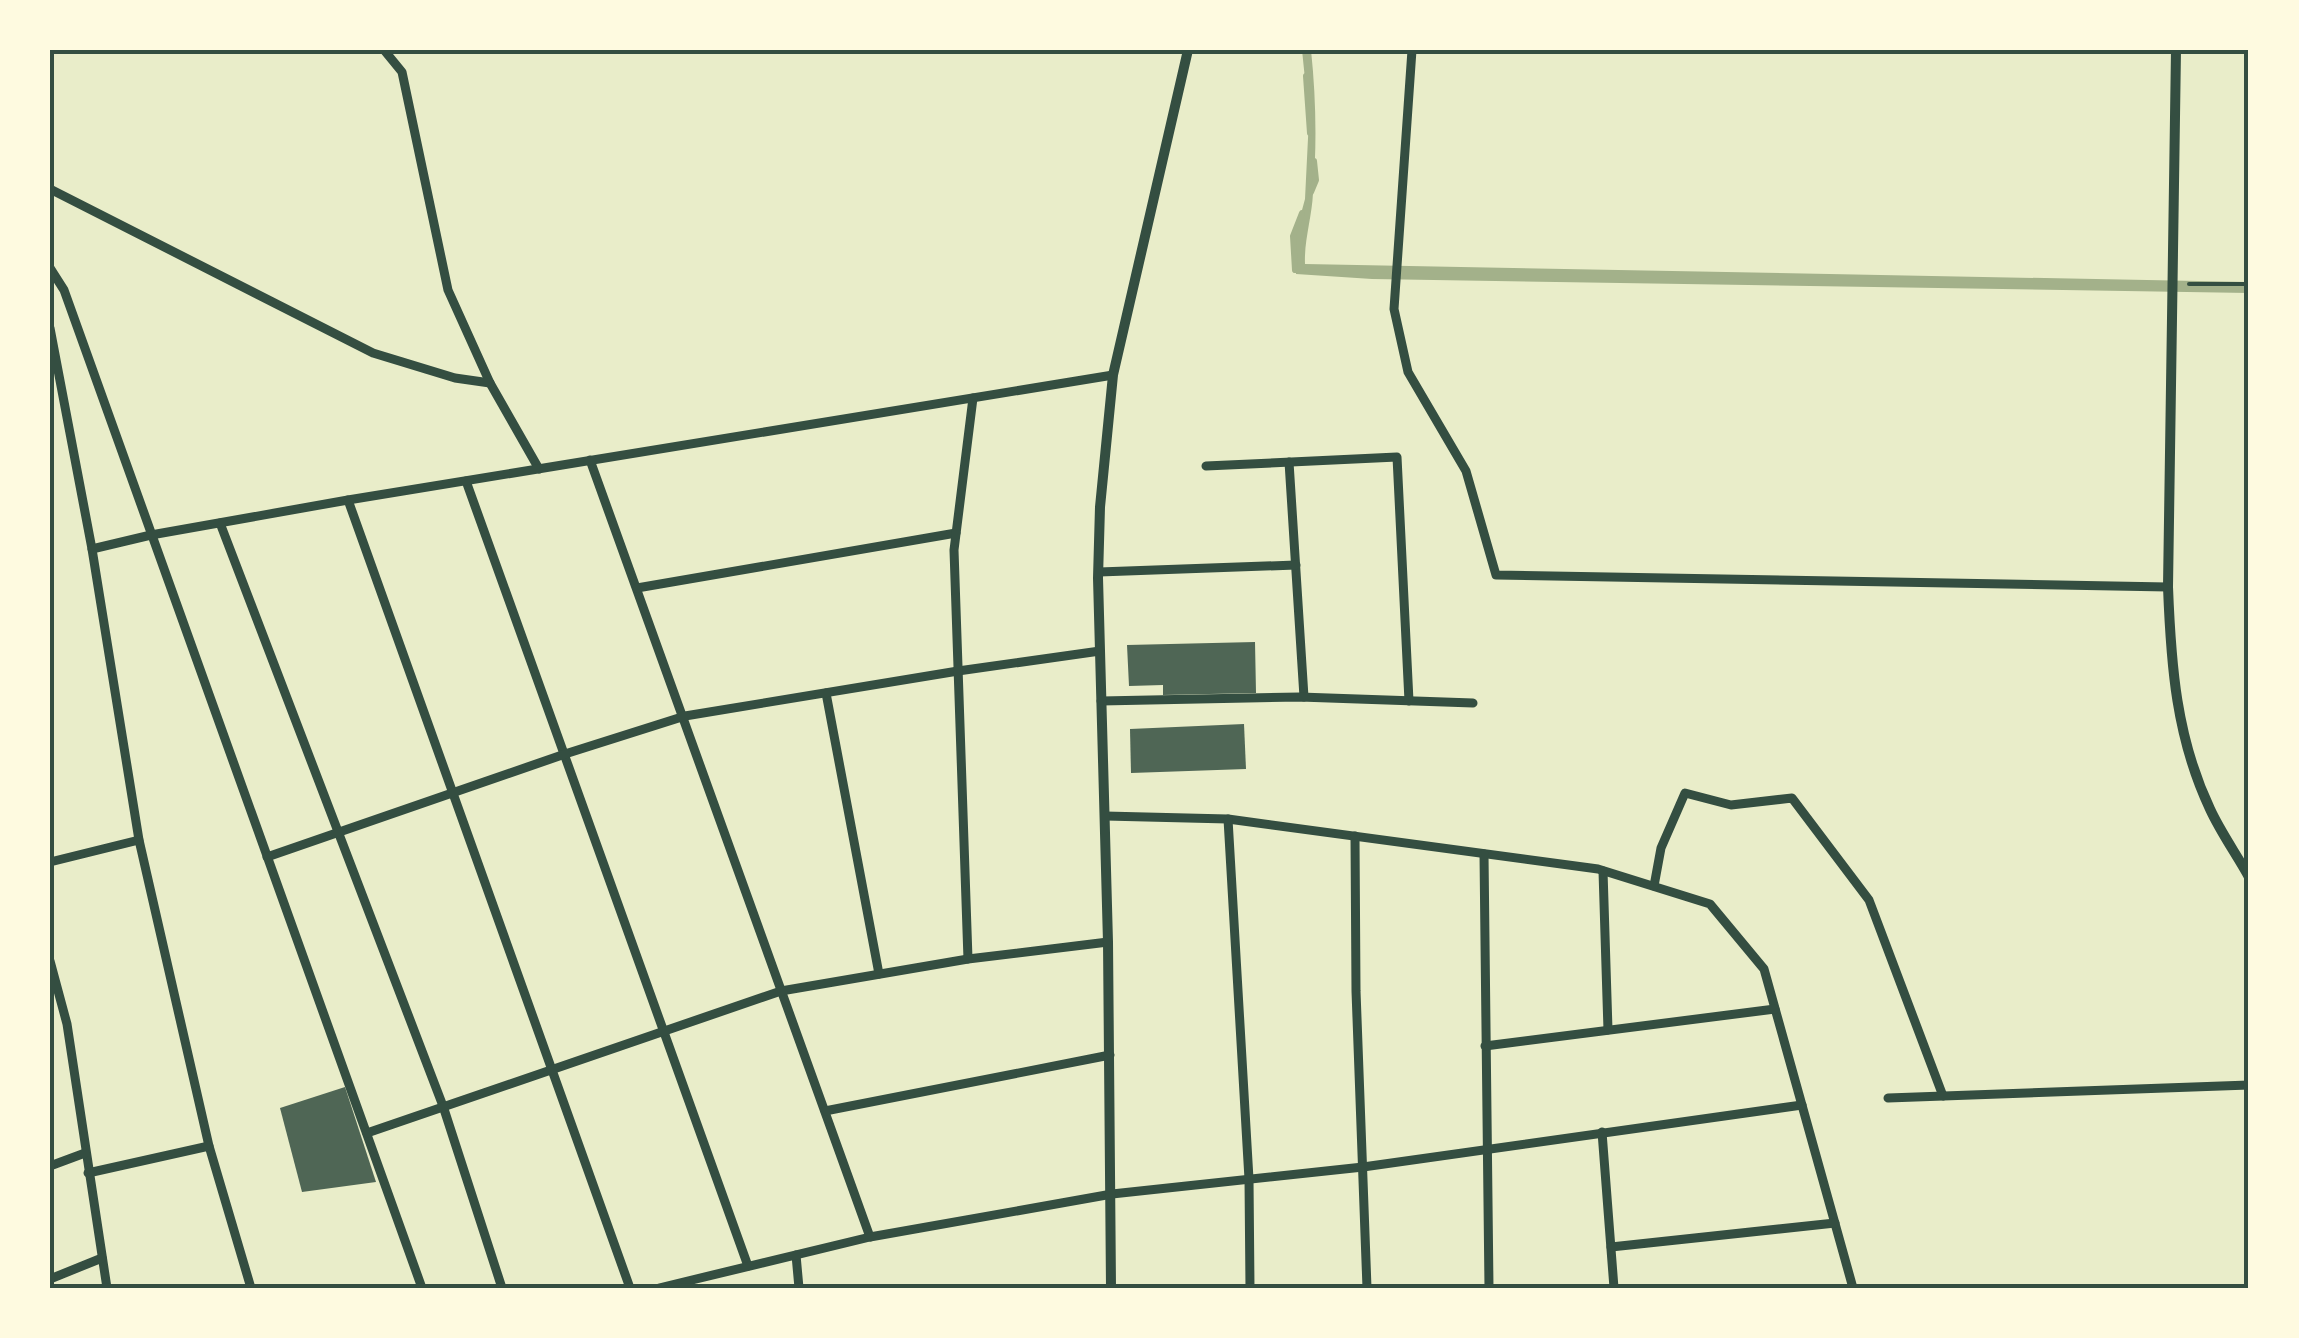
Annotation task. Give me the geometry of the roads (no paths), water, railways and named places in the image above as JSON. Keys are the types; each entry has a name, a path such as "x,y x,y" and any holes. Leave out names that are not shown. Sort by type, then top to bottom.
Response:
{"street":[{"path":"384,50 402,72 448,290 490,382 540,469"},
{"path":"1111,1288 1099,572 1104,457 1114,376 1188,50"},
{"path":"1412,50 1394,309 1408,372 1466,471 1496,575 2168,587"},
{"path":"2176,50 2168,587 2172,676 2185,743 2210,808 2249,878"},
{"path":"50,189 373,353 455,378 490,382"},
{"path":"50,268 64,290 422,1288"},
{"path":"50,328 92,549 138,840 208,1146 251,1288"},
{"path":"92,549 348,500 1114,376"},
{"path":"968,959 954,550 974,398"},
{"path":"1206,466 1397,457 1409,701"},
{"path":"590,460 870,1237"},
{"path":"1288,462 1304,697"},
{"path":"466,481 748,1266"},
{"path":"348,500 630,1288"},
{"path":"220,522 444,1106 502,1288"},
{"path":"638,588 956,532"},
{"path":"1099,572 1296,565"},
{"path":"267,857 685,716 1100,651"},
{"path":"826,693 879,974"},
{"path":"1101,701 1304,697 1473,703"},
{"path":"1654,886 1661,848 1685,792 1732,805 1792,798 1869,900 1943,1096"},
{"path":"1105,816 1228,819 1604,871 1710,904 1764,969 1853,1288"},
{"path":"1228,819 1249,1179 1250,1288"},
{"path":"1355,836 1356,991 1368,1288"},
{"path":"50,862 138,840"},
{"path":"1484,854 1489,1288"},
{"path":"1604,871 1608,1030"},
{"path":"367,1133 781,991 968,959 1108,942"},
{"path":"50,961 67,1024 107,1288"},
{"path":"1485,1046 1775,1009"},
{"path":"824,1110 1110,1056"},
{"path":"1888,1098 2249,1085"},
{"path":"659,1288 870,1237 1112,1194 1363,1166 1802,1106"},
{"path":"1602,1132 1614,1288"},
{"path":"88,1173 208,1146"},
{"path":"50,1166 85,1153"},
{"path":"1611,1247 1835,1223"},
{"path":"796,1255 799,1288"},
{"path":"50,1279 102,1258"}],"waterway":[{"path":"1306,76 1310,133"},
{"path":"1311,192 1316,180 1314,161"},
{"path":"1302,213 1293,236 1295,270 1303,270"}]}
